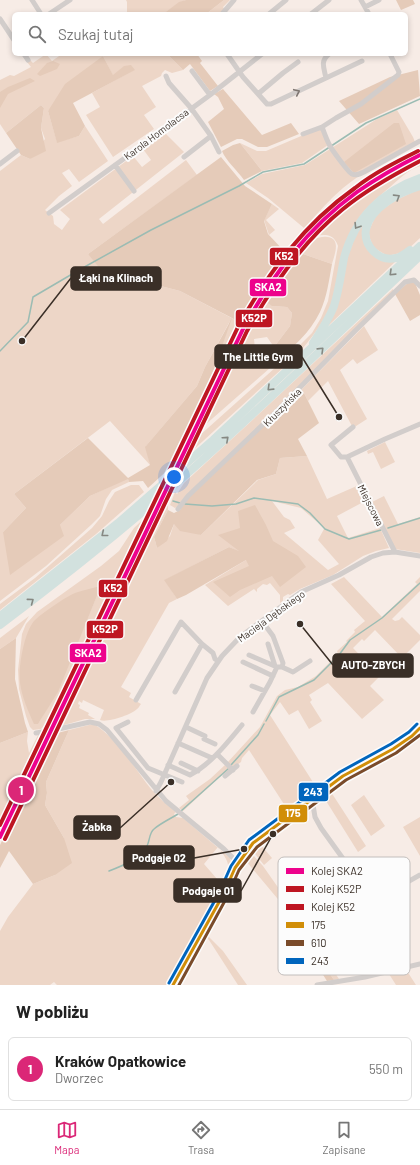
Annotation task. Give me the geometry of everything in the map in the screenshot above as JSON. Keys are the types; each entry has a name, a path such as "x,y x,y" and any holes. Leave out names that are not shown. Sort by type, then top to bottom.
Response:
{"highway":[{"path":"298,361 321,330 330,314 336,297 347,247 358,224 382,197 398,187 420,178"},
{"path":"420,186 402,193 380,208 371,219 366,234 368,243 372,250 379,256 388,259 404,255 420,244"},
{"path":"0,616 134,510 214,440 420,244"},
{"path":"0,625 122,529 197,465 262,406 420,256"}],"street":[{"path":"32,0 40,12"},
{"path":"52,12 70,0"},
{"path":"224,12 234,0"},
{"path":"271,12 286,0"},
{"path":"314,12 329,0"},
{"path":"362,0 368,12"},
{"path":"365,7 379,0"},
{"path":"0,18 12,36"},
{"path":"25,56 28,60"},
{"path":"228,56 239,72 267,104 271,104 362,61"},
{"name":"Karola Homolacsa","path":"50,213 170,126 191,108 259,56"},
{"path":"326,56 323,60 326,78"},
{"path":"303,134 322,126 361,104 398,75 399,72 391,56"},
{"path":"258,94 298,62"},
{"path":"192,71 210,95"},
{"path":"166,76 169,84 191,108 211,136 219,152"},
{"path":"322,126 330,146 346,169 354,175 364,172 420,140"},
{"path":"184,157 211,136"},
{"path":"0,164 17,151"},
{"path":"115,165 134,191"},
{"name":"Kłuszyńska","path":"178,509 188,496 275,414 355,331 406,282 414,280 420,286"},
{"path":"353,427 330,445 341,457 347,457 420,424"},
{"name":"Miejscowa","path":"347,457 395,552"},
{"name":"Macieja Dębskiego","path":"156,791 207,678 218,661 240,637 301,592 338,575 366,559 383,553 395,552 420,556"},
{"path":"253,712 278,666 283,664 273,636 262,621"},
{"path":"136,700 181,622 213,653 215,659 218,661"},
{"path":"175,692 202,644"},
{"path":"268,644 278,666"},
{"path":"250,655 293,672 310,661"},
{"path":"243,662 273,676"},
{"path":"252,686 265,691"},
{"path":"36,733 87,722 99,724 106,729 156,791 166,801 224,849 238,863"},
{"path":"128,722 116,728 148,768 182,782"},
{"path":"168,766 190,775 198,771 217,754 242,725"},
{"path":"186,727 205,736 204,739 215,744"},
{"path":"173,985 223,895 238,863 253,843 356,768 400,745 413,736 420,728"},
{"path":"178,743 212,758"},
{"path":"217,754 235,768 225,776"},
{"path":"180,763 198,771"},
{"path":"312,799 315,817 342,857"},
{"path":"410,881 420,876"},
{"path":"410,966 420,964"},
{"path":"317,985 373,975"}],"shaded area":[{"path":"126,0 186,0 166,12 127,12"},
{"path":"186,0 224,0 209,12 166,12 179,2"},
{"path":"224,0 230,0 223,7 225,10 222,12 209,12"},
{"path":"396,0 413,0 415,4 401,10"},
{"path":"43,56 48,56 52,61 59,56 103,56 48,111 57,142 79,136 85,126 108,161 79,182 69,169 62,173 72,186 45,210 53,216 54,224 62,230 70,219 60,210 133,156 142,167 151,160 143,149 165,133 184,152 99,219 103,224 186,160 197,175 88,254 125,283 149,283 180,291 241,323 207,389 230,321 205,367 197,386 146,446 150,465 110,421 14,494 26,508 3,532 60,525 90,496 128,478 129,482 112,490 106,499 100,516 91,525 46,566 0,601 0,171 21,155 30,159 45,139 41,128 44,108 41,105 6,133 0,124 0,80 10,75 14,76 31,67 27,62 30,60 33,63"},
{"path":"103,56 169,56 183,70 172,73 165,70 161,76 142,86 156,107 144,115 154,129 113,157 86,115 100,107 92,93 134,70 113,76"},
{"path":"103,56 113,75 124,66 131,65 135,70 73,103 85,126 79,136 57,143 48,111 65,84"},
{"path":"169,56 198,56 202,61 200,63 218,86 210,91 190,64 183,70"},
{"path":"53,61 60,64 57,69 40,76 37,74 47,63"},
{"path":"418,70 420,96 359,124 339,101 390,77"},
{"path":"30,78 35,81 8,94 0,108 0,92"},
{"path":"223,89 262,135 291,123 299,134 267,147 258,147 242,139 237,139 221,147 208,122 224,109 218,97 214,94"},
{"path":"41,105 44,108 41,128 46,151 30,159 21,155 6,133"},
{"path":"397,110 415,142 351,181 333,197 304,228 268,198 246,183 262,174 305,165 377,119"},
{"path":"394,123 399,123 406,144 354,173 344,162"},
{"path":"320,128 328,145 302,163 262,171 240,143 257,151 266,151"},
{"path":"240,143 262,171 244,180 222,151"},
{"path":"221,157 245,186 272,204 264,221 268,234 285,252 272,269 241,323 180,291 149,283 125,283 106,276 88,254"},
{"path":"420,157 420,166 400,178 359,217 353,232 338,287 327,314 311,338 297,355 191,452 199,436 296,349 312,333 321,318 328,301 338,246 332,237 323,235 315,236 312,234 335,210 348,200"},
{"path":"420,189 420,238 405,252 387,256 376,250 372,245 369,232 371,223 376,215 393,202"},
{"path":"272,204 279,209 266,220 275,230 269,235 264,220"},
{"path":"380,206 364,242 396,261 328,326 346,261 358,229"},
{"path":"308,236 315,238 332,238 336,244 332,264 303,254 272,306 287,307 292,313 290,326 274,347 267,337 254,339 255,349 265,356 270,368 205,425 197,435 168,501 168,510 154,537 157,548 170,536 174,524 201,535 258,480 276,474 280,458 307,456 327,499 359,485 367,500 337,516 348,538 380,528 389,548 363,556 333,575 300,589 290,595 288,594 283,597 283,601 280,603 280,595 270,583 267,585 263,584 257,589 257,592 254,589 228,606 205,585 251,557 229,547 165,580 177,599 169,603 121,687 131,693 129,697 141,704 138,708 125,716 103,721 100,720 104,710 83,700 82,703 79,701 79,708 89,713 88,715 95,719 85,719 54,728 94,650 161,505 168,498 233,354 257,306 279,273","holes":["272,501 301,508 323,527 324,529 318,540 339,564 328,570 284,533 295,528 290,520 284,517"]},
{"path":"303,254 332,264 328,288 320,312 311,327 294,346 275,363 272,363 267,354 290,326 292,313 287,307 272,306 268,303 283,278"},
{"path":"410,281 415,283 420,295 420,315 410,321 395,294"},
{"path":"393,289 394,292 180,505 175,508 170,505 175,492 177,494 184,483"},
{"path":"232,318 207,389 172,466 148,488 143,481 129,482 128,479 90,496 60,525 64,536 10,575 3,532 26,508 14,494 88,438 128,478 150,465 145,447 197,386 205,367"},
{"path":"364,326 378,350 357,364 353,359 340,370 367,419 353,428 328,381 308,401 302,389"},
{"path":"302,389 319,423 298,439 307,456 280,458 276,474 257,480 201,535 180,531 174,524 167,541 157,548 154,537 168,510 174,513 180,510 187,499"},
{"path":"385,442 395,462 381,469 373,452 368,454 367,451"},
{"path":"131,485 139,485 144,492 96,534 0,610 0,604 35,578 92,528 102,516 115,492"},
{"path":"384,496 398,524 420,517 420,553 395,549 372,502"},
{"path":"255,505 273,541 298,556 306,567 280,587 272,576 240,590 230,597 213,582 249,566 246,560 177,599 164,580 229,547 239,551 218,535 240,528 238,511"},
{"path":"152,511 126,559 66,692 49,721 41,729 33,730 30,727 26,716 19,689 18,670 22,634 26,624 37,612 101,566 119,551 134,528","holes":["101,586 58,689 38,724"]},
{"path":"344,577 382,617 417,584 415,582 420,577 420,591 392,619 395,621 402,617 420,635 420,640 402,658 375,630 364,641 362,639 353,648 380,676 370,686 384,700 362,719 328,683 309,695 312,700 310,702 322,721 309,729 298,710 289,715 280,702 270,715 318,790 289,812 249,750 242,758 241,762 233,768 227,763 260,727 277,696 285,690 298,687 316,676 338,654 337,651 347,642 346,641 355,632 354,630 365,621 331,584"},
{"path":"101,586 58,692 38,724 34,724 27,709 20,683 22,651 30,626 34,621 65,598 78,592"},
{"path":"29,616 16,638 0,649 0,638"},
{"path":"16,638 15,679 28,732 0,743 0,649"},
{"path":"93,724 101,729 117,744 151,789 176,812 174,814 176,817 183,818 218,847 204,864 224,887 228,866 226,858 219,849 230,858 231,869 224,888 169,985 57,985 54,982 50,985 0,985 0,931 8,917 33,884 55,875 64,838 45,805 47,793 46,782 69,730"},
{"path":"69,730 46,782 47,793 45,805 64,838 72,863 55,875 33,884 9,851 0,868 0,845 44,755 48,744 46,743 50,735"},
{"path":"28,732 27,741 29,753 39,735 33,754 0,822 0,743"},
{"path":"225,765 231,770 225,776 223,774 183,811 179,808 189,800 186,796 210,779"},
{"path":"331,792 366,846 358,852 323,796"},
{"path":"364,795 385,826 371,836 351,805"},
{"path":"420,817 420,856 403,827"},
{"path":"260,844 272,858 264,865 252,850"},
{"path":"252,854 263,866 278,887 278,899 246,861"},
{"path":"206,934 223,951 247,985 238,985 209,940 204,936"},
{"path":"323,975 331,975 334,980 327,981"},
{"path":"331,975 336,975 339,979 334,980"},
{"path":"390,975 410,975 416,985 396,985"}],"waterway":[{"path":"0,351 28,322 33,297 151,230 239,186 263,172 304,164 366,123 420,99"},
{"path":"185,504 212,506 236,504 254,498 298,504 310,513 325,529 349,539 381,530"},
{"path":"173,501 180,503"},
{"path":"388,528 420,518"},
{"path":"266,721 279,697 314,680 339,655 350,640 382,618 420,583"},
{"path":"231,765 258,735 264,724"},
{"path":"181,811 228,769"},
{"path":"109,871 130,862 140,855 147,846 152,831 178,814"}],"rail line":[{"name":"K52","path":"0,825 238,327 250,307 275,269 303,234 319,217 370,177 418,151"},
{"name":"SKA2","path":"0,837 243,329 254,309 292,254 322,221 357,192 388,172 420,155"},
{"name":"K52P","path":"5,839 247,331 257,314 278,281 301,250 328,222 370,189 420,161"}],"transit line":[{"name":"243","path":"169,983 219,893 231,866 249,840 340,772 391,744 409,732 417,724"},
{"name":"175","path":"173,985 223,895 235,868 253,843 343,776 393,749 412,736 420,728"},
{"name":"610","path":"179,985 227,897 239,870 257,847 346,780 396,753 420,735"}],"place":[{"name":"Łąki na Klinach","path":"22,341"},
{"name":"The Little Gym","path":"339,417"},
{"name":"AUTO-ZBYCH","path":"300,624"},
{"name":"Żabka","path":"171,782"},
{"name":"Kraków Opatkowice","path":"21,790"},
{"name":"Podgaje 01","path":"273,834"},
{"name":"Podgaje 02","path":"244,849"}]}
